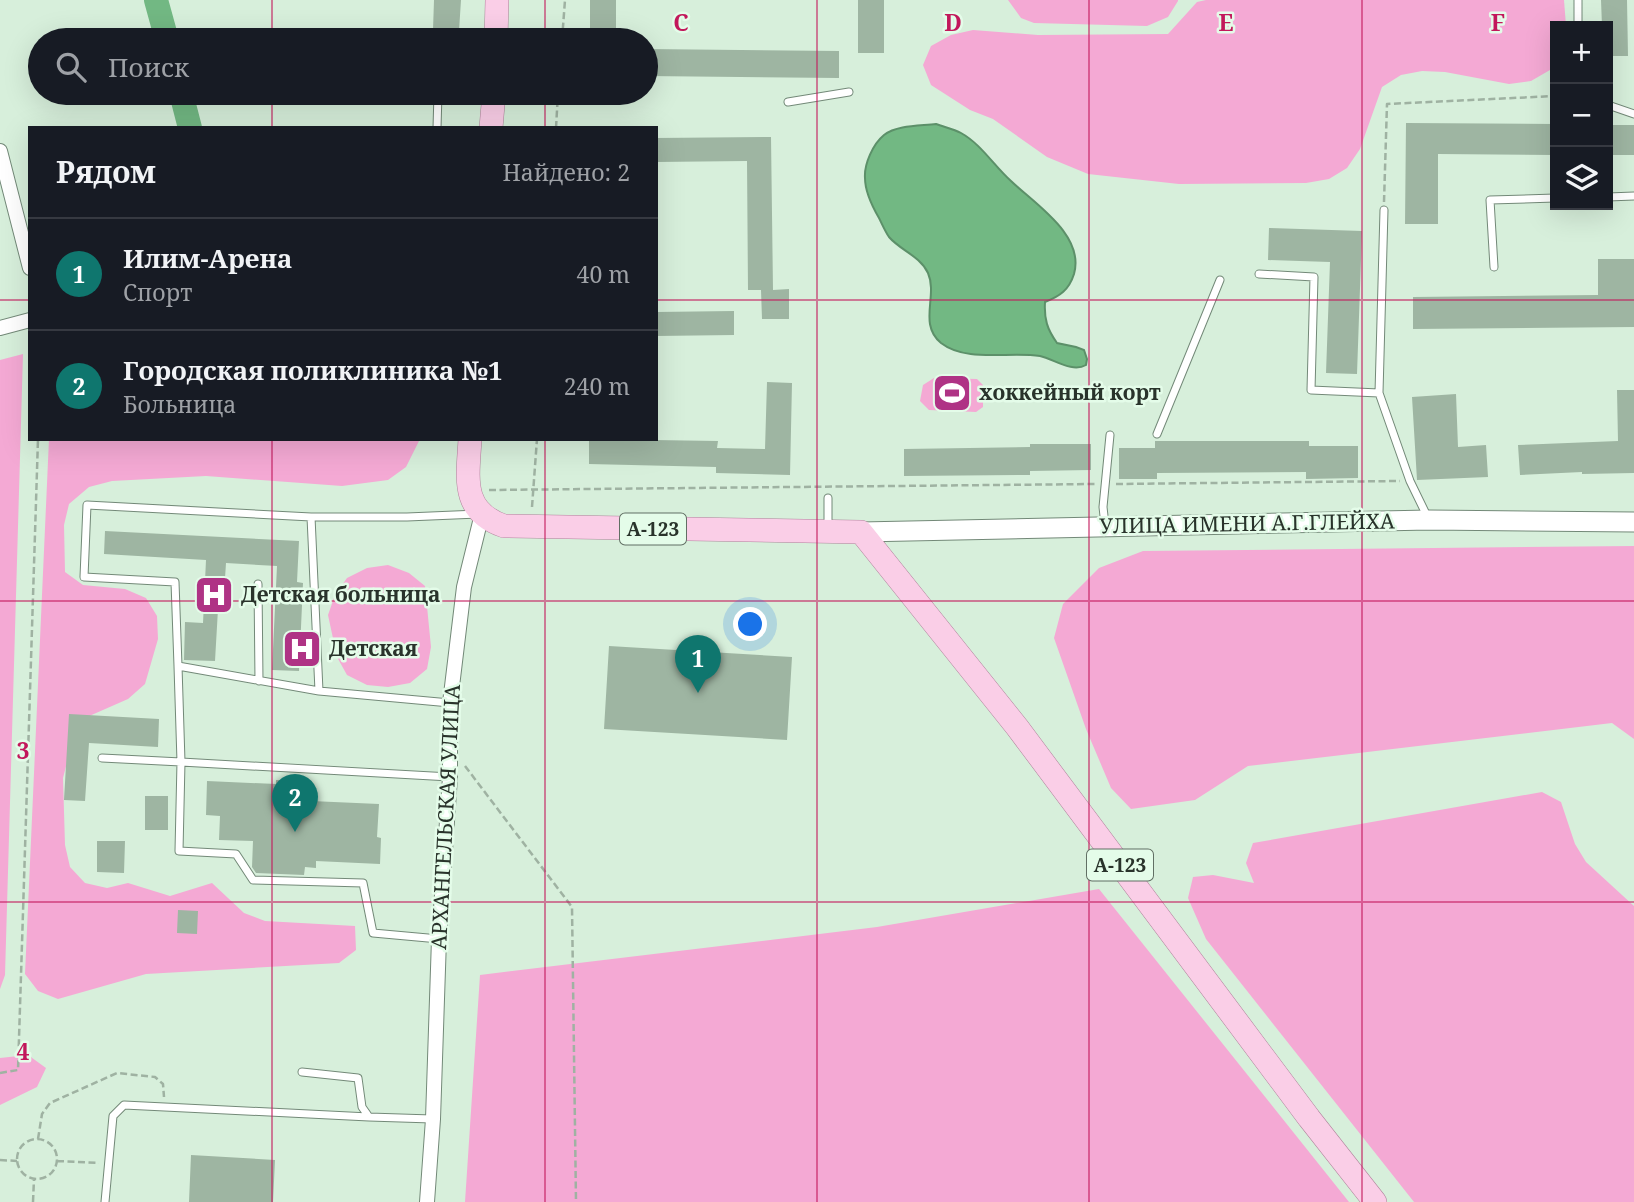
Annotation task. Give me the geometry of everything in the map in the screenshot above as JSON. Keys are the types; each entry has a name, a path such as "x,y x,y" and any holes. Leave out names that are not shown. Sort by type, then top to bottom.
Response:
{"main road":[{"path":"496,28 497,0"},
{"path":"491,126 493,105"},
{"path":"470,441 468,490 482,514"},
{"name":"А-123","path":"482,514 504,526 530,528 828,532"},
{"path":"828,532 861,532"},
{"name":"А-123","path":"861,532 1017,727 1309,1118 1376,1202"}],"street":[{"path":"0,151 28,260"},
{"path":"0,328 28,321"},
{"name":"АРХАНГЕЛЬСКАЯ УЛИЦА","path":"427,1202 433,1119 439,939 450,777 450,703 464,587 482,514"},
{"name":"УЛИЦА ИМЕНИ А.Г.ГЛЕЙХА","path":"861,532 1429,520 1634,522"}],"lane":[{"path":"1578,0 1578,21"},
{"path":"788,102 849,92"},
{"path":"437,126 438,105"},
{"path":"1613,107 1634,114"},
{"path":"1613,197 1634,196"},
{"path":"1494,267 1490,200 1550,198"},
{"path":"1384,210 1379,393 1410,481 1429,520"},
{"path":"1259,274 1314,277 1311,390 1379,393"},
{"path":"1157,434 1220,280"},
{"path":"1105,528 1103,507 1110,435"},
{"path":"828,498 828,532"},
{"path":"439,939 373,933 363,883 253,880 236,854 179,850 181,762 175,582 83,577 87,505 311,517 482,514"},
{"path":"311,517 319,691"},
{"path":"258,584 259,681"},
{"path":"178,666 319,691 450,703"},
{"path":"102,758 450,777"},
{"path":"302,1072 358,1078 362,1107 369,1117"},
{"path":"105,1202 113,1116 124,1105 433,1119"}],"path":[{"path":"563,28 565,0"},
{"path":"1384,210 1387,104 1550,96"},
{"path":"556,126 557,105"},
{"path":"0,1073 18,1070 38,441"},
{"path":"530,528 537,441"},
{"path":"468,490 1410,481"},
{"path":"450,746 572,907 576,1202"},
{"path":"38,1139 42,1114 50,1103 117,1073 155,1077 163,1084 164,1107"},
{"path":"38,1139 50,1144 57,1161 47,1176 34,1179 22,1173 17,1161 20,1147 38,1139"},
{"path":"0,1160 17,1161"},
{"path":"57,1161 109,1164"},
{"path":"33,1202 34,1179"}],"shaded area":[{"path":"1008,0 1178,1 1168,17 1147,26 1034,23 1021,18"},
{"path":"1564,0 1566,21 1550,21 1550,70 1531,81 1509,84 1445,72 1422,71 1401,75 1382,87 1360,149 1347,168 1329,179 1306,183 1179,184 1088,174 1047,157 993,119 970,110 931,85 923,65 931,46 951,35 973,30 1038,35 1168,34 1197,2"},
{"path":"936,124 958,132 975,143 1065,234 1072,246 1074,274 1063,292 1045,302 1046,319 1057,343 1084,350 1086,365 1069,366 1040,356 963,353 941,343 934,335 929,319 931,291 928,273 920,262 889,237 869,199 865,178 870,155 884,135 902,128"},
{"path":"23,354 5,975 0,989 0,360"},
{"name":"хоккейный корт","path":"934,378 977,379 983,385 983,407 976,412 929,410 920,401 923,385"},
{"path":"49,441 419,441 406,467 388,480 342,486 206,476 112,481 89,487 69,504 64,525 65,572 83,585 125,589 146,598 157,616 158,639 145,684 128,699 87,717 74,735 63,778 65,845 70,867 85,883 107,888 128,883 170,896 212,883 244,913 265,921 355,926 356,950 339,963 146,974 58,999 38,991 25,974"},
{"path":"1634,546 1634,739 1612,723 1248,766 1195,800 1131,809 1111,788 1086,729 1054,638 1063,604 1099,568 1143,551"},
{"path":"388,565 409,573 425,586 431,647 427,669 410,683 388,687 367,685 347,675 337,657 328,615 335,595 347,578 367,568"},
{"path":"1542,792 1561,802 1575,844 1586,862 1634,906 1634,1202 1414,1202 1206,939 1188,898 1193,877 1213,875 1254,883 1246,863 1253,843"},
{"path":"1099,889 1349,1202 465,1202 480,975 877,927"},
{"path":"28,1055 46,1068 37,1087 0,1105 0,1058"}],"building":[{"path":"434,0 461,0 459,28 433,28"},
{"path":"590,0 616,0 616,28 590,28"},
{"path":"858,0 884,0 884,53 858,53"},
{"path":"1601,0 1627,0 1628,56 1613,56 1613,21 1602,21"},
{"path":"658,49 839,51 839,78 658,76"},
{"path":"1406,123 1550,124 1550,155 1438,154 1438,224 1405,224"},
{"path":"1613,125 1634,125 1634,155 1613,155"},
{"path":"771,137 773,290 789,289 789,319 762,319 761,290 748,290 747,161 658,162 658,138"},
{"path":"1269,228 1362,231 1357,374 1326,373 1330,262 1268,260"},
{"path":"1598,259 1634,259 1634,327 1413,329 1413,297 1598,295"},
{"path":"734,311 734,335 658,336 658,312"},
{"path":"767,382 792,383 790,475 716,473 716,467 589,464 589,441 718,441 717,448 765,449"},
{"path":"1617,390 1634,390 1634,473 1520,475 1518,445 1618,441"},
{"path":"1456,394 1458,447 1486,445 1488,477 1417,480 1412,397"},
{"path":"1155,441 1309,441 1309,446 1358,446 1358,478 1306,479 1306,472 1157,473 1157,479 1119,479 1119,448 1155,448"},
{"path":"1030,444 1091,444 1091,470 1030,471 1030,475 904,476 904,449 1030,447"},
{"name":"Детская больница","path":"105,531 299,541 297,582 303,583 299,671 272,670 277,566 226,563 223,609 218,609 215,661 184,660 185,622 203,623 206,560 104,554"},
{"path":"609,646 792,657 787,740 604,729"},
{"path":"69,714 159,719 158,747 89,743 85,801 64,800"},
{"path":"276,780 312,781 311,801 379,804 377,837 381,838 380,864 316,861 316,868 305,867 304,875 256,873 252,867 253,841 219,840 220,816 206,815 207,781 276,784"},
{"path":"145,796 168,796 168,830 145,830"},
{"path":"97,841 125,841 124,873 97,872"},
{"path":"178,910 198,911 197,934 177,933"},
{"path":"191,1155 275,1160 273,1202 189,1202"}],"waterway":[{"path":"156,0 164,28"},
{"path":"184,105 189,126"}],"place":[{"name":"хоккейный корт","path":"952,393"},
{"name":"Детская больница","path":"214,595"},
{"name":"Детская","path":"302,649"},
{"name":"Илим-Арена","path":"698,693"},
{"name":"Городская поликлиника №1","path":"295,832"}]}
